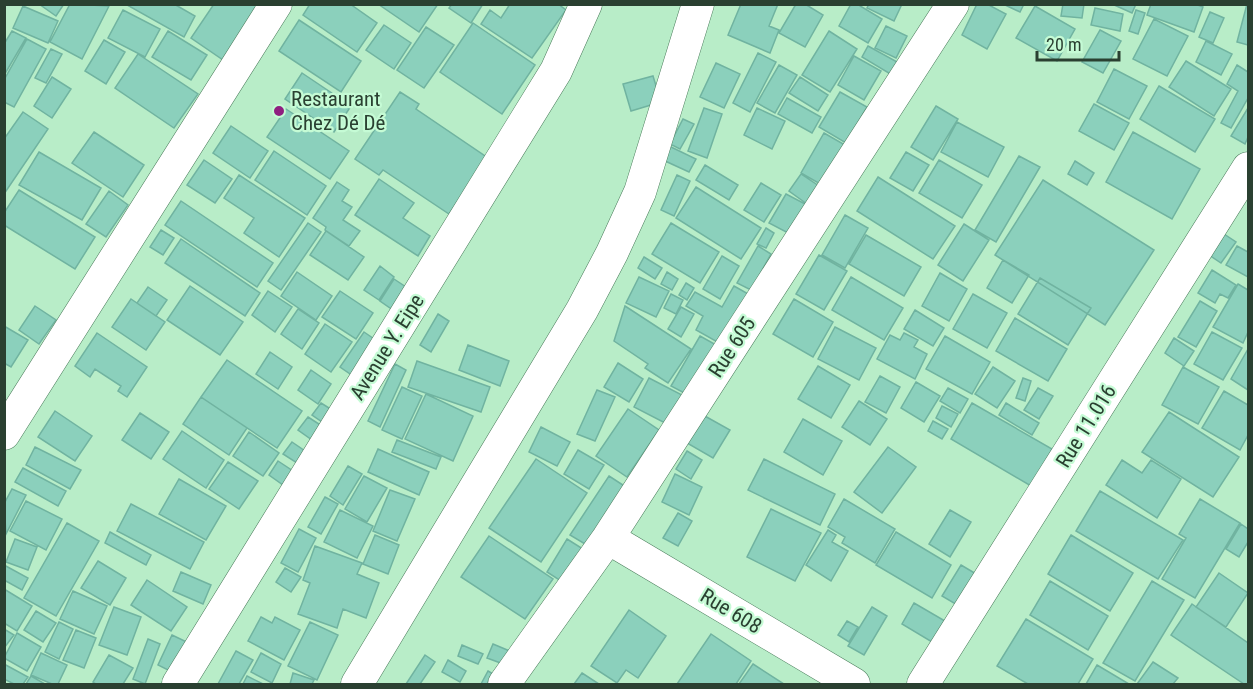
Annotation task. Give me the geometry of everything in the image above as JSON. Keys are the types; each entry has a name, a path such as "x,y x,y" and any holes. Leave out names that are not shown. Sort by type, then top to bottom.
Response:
{"street":[{"path":"4,434 276,4"},
{"name":"Avenue Y. Eipe","path":"178,684 556,71 586,4"},
{"path":"357,684 582,310 612,253 639,192 698,4"},
{"name":"Rue 605","path":"504,684 608,538 953,4"},
{"name":"Rue 11.016","path":"923,684 1248,168"},
{"name":"Rue 608","path":"608,538 854,684"}],"building":[{"path":"39,4 64,4 56,16"},
{"path":"70,4 109,6 82,59 50,42"},
{"path":"174,4 195,16 184,37 127,5"},
{"path":"214,4 254,4 261,10 226,62 191,38"},
{"path":"310,4 350,4 377,23 357,52 303,15"},
{"path":"378,4 438,4 419,32"},
{"path":"452,4 483,4 471,23 449,8"},
{"path":"510,4 558,4 566,10 532,58 481,24 490,10 501,18"},
{"path":"741,4 778,4 769,26 779,30 770,53 728,35"},
{"path":"796,4 805,4 823,15 805,47 779,33"},
{"path":"851,4 857,4 882,19 868,43 839,26"},
{"path":"869,4 902,4 894,21 867,8"},
{"path":"977,4 987,4 1006,14 987,49 962,35"},
{"path":"1003,4 1024,4 1020,12"},
{"path":"1063,4 1084,4 1082,18 1061,16"},
{"path":"1112,4 1136,4 1132,13"},
{"path":"1151,4 1195,4 1203,7 1194,32 1147,15"},
{"path":"1248,4 1248,45 1237,42"},
{"path":"23,6 58,21 48,43 13,28"},
{"path":"1035,6 1075,29 1057,61 1016,38"},
{"path":"1095,8 1123,14 1120,31 1091,25"},
{"path":"123,10 160,29 145,57 108,38"},
{"path":"1136,10 1145,13 1138,34 1129,31"},
{"path":"1210,12 1224,18 1213,43 1199,37"},
{"path":"1154,19 1188,36 1167,76 1133,59"},
{"path":"299,20 361,61 341,92 279,51"},
{"path":"473,23 535,65 502,114 440,72"},
{"path":"384,25 411,43 394,69 366,50"},
{"path":"886,26 907,36 896,58 875,48"},
{"path":"426,27 454,45 424,88 397,70"},
{"path":"1100,30 1121,41 1103,73 1082,62"},
{"path":"12,31 26,38 6,72 4,70 4,44"},
{"path":"168,31 207,55 191,80 152,57"},
{"path":"829,31 857,49 830,92 802,75"},
{"path":"27,39 46,49 14,107 4,102 4,80"},
{"path":"104,40 125,52 106,84 85,71"},
{"path":"1206,41 1232,54 1221,75 1196,62"},
{"path":"868,46 899,63 892,75 862,57"},
{"path":"51,49 62,54 46,83 35,78"},
{"path":"758,53 776,62 750,112 733,103"},
{"path":"138,54 198,94 174,128 115,88"},
{"path":"854,56 881,71 864,100 838,85"},
{"path":"1186,61 1231,89 1214,116 1169,87"},
{"path":"716,63 740,74 724,108 700,97"},
{"path":"779,65 797,75 775,113 757,103"},
{"path":"1237,65 1248,72 1248,98 1231,128 1221,123 1238,91 1227,84"},
{"path":"1114,69 1147,86 1129,119 1097,102"},
{"path":"302,73 351,106 334,132 285,99"},
{"path":"653,76 661,102 631,111 623,84"},
{"path":"52,77 71,89 52,118 34,106"},
{"path":"800,77 828,95 818,111 789,93"},
{"path":"1159,86 1215,119 1195,152 1140,119"},
{"path":"400,92 419,104 416,109 488,158 449,214 383,170 379,175 355,159"},
{"path":"840,92 867,107 846,143 819,127"},
{"path":"787,98 821,117 812,133 778,114"},
{"path":"1094,104 1129,123 1114,150 1079,131"},
{"path":"936,106 958,119 933,160 911,147"},
{"path":"704,108 722,114 707,158 688,151"},
{"path":"757,108 785,121 772,149 744,135"},
{"path":"1248,108 1248,137 1245,144 1231,136"},
{"path":"286,109 349,151 330,179 267,137"},
{"path":"23,112 48,129 4,194 4,139"},
{"path":"683,119 694,124 680,149 670,144"},
{"path":"957,122 1004,147 988,177 941,152"},
{"path":"231,126 268,151 250,178 213,153"},
{"path":"94,132 144,165 123,197 72,163"},
{"path":"1133,132 1200,169 1172,219 1106,182"},
{"path":"824,133 845,145 822,185 801,173"},
{"path":"669,146 696,159 689,172 663,160"},
{"path":"274,151 326,186 307,215 255,180"},
{"path":"39,152 101,188 82,220 19,185"},
{"path":"906,152 929,165 913,191 890,178"},
{"path":"1019,156 1040,167 996,242 975,230"},
{"path":"204,160 232,179 215,203 187,185"},
{"path":"939,160 982,185 962,218 919,193"},
{"path":"1075,161 1094,173 1087,185 1068,174"},
{"path":"705,165 738,185 729,200 696,180"},
{"path":"801,174 819,186 807,204 789,191"},
{"path":"239,175 305,218 279,257 244,233 254,218 224,198"},
{"path":"677,175 690,181 674,216 661,210"},
{"path":"878,177 955,226 933,259 857,211"},
{"path":"379,179 414,203 403,218 430,236 418,256 355,215"},
{"path":"1043,180 1154,250 1105,325 995,255"},
{"path":"337,182 349,190 342,201 352,207 343,220 360,231 349,246 325,230 326,227 313,218"},
{"path":"761,183 781,195 764,222 744,210"},
{"path":"696,187 761,228 741,259 676,218"},
{"path":"19,190 95,237 75,269 4,225 4,213"},
{"path":"109,191 128,205 106,237 86,224"},
{"path":"786,194 809,206 792,235 769,223"},
{"path":"181,201 273,263 257,287 165,225"},
{"path":"845,215 868,228 845,268 822,255"},
{"path":"308,223 321,232 281,290 268,281"},
{"path":"671,223 719,252 700,283 652,254"},
{"path":"964,224 989,240 963,281 938,265"},
{"path":"766,228 774,233 766,248 757,244"},
{"path":"161,230 174,238 163,255 150,247"},
{"path":"326,231 364,257 348,280 310,255"},
{"path":"1221,232 1236,242 1221,263 1206,253"},
{"path":"866,235 921,267 904,296 849,264"},
{"path":"181,239 260,293 245,316 165,263"},
{"path":"758,246 771,254 751,290 737,283"},
{"path":"1237,246 1248,252 1248,277 1226,265"},
{"path":"819,255 847,271 824,310 796,294"},
{"path":"722,256 739,266 720,299 703,289"},
{"path":"644,257 662,268 655,279 638,268"},
{"path":"1003,260 1029,275 1012,303 987,288"},
{"path":"380,266 394,277 379,300 364,290"},
{"path":"1212,270 1236,285 1228,298 1220,294 1215,303 1198,293"},
{"path":"297,272 332,296 316,320 281,296"},
{"path":"667,272 678,279 672,290 661,284"},
{"path":"940,273 967,289 949,321 922,306"},
{"path":"639,277 669,291 656,317 626,303"},
{"path":"851,277 903,308 884,340 832,310"},
{"path":"1040,278 1091,308 1068,345 1018,314"},
{"path":"394,279 415,293 400,315 380,301"},
{"path":"686,283 694,288 687,300 679,295"},
{"path":"1238,284 1248,290 1248,332 1243,343 1213,327"},
{"path":"190,286 243,322 220,355 167,320"},
{"path":"734,286 750,295 721,344 696,330 703,316 686,306 695,292 722,307"},
{"path":"148,287 167,300 156,316 137,303"},
{"path":"268,291 292,307 275,332 252,315"},
{"path":"340,291 373,313 356,339 322,317"},
{"path":"671,294 683,300 676,314 664,308"},
{"path":"973,294 1007,313 987,348 953,329"},
{"path":"131,299 165,322 146,350 112,327"},
{"path":"794,299 833,322 813,357 773,334"},
{"path":"1200,301 1217,311 1196,347 1178,337"},
{"path":"35,306 56,320 39,344 19,330"},
{"path":"625,306 691,349 668,383 645,368 648,364 614,341"},
{"path":"681,307 694,314 681,337 668,329"},
{"path":"298,309 319,323 302,349 281,334"},
{"path":"915,310 944,328 933,346 904,329"},
{"path":"438,314 449,321 431,352 420,345"},
{"path":"1015,318 1067,349 1048,381 996,351"},
{"path":"325,324 352,342 331,372 305,354"},
{"path":"4,326 28,340 11,367 4,363"},
{"path":"835,327 876,348 859,380 818,359"},
{"path":"364,332 380,343 356,378 340,367"},
{"path":"1212,332 1242,348 1223,380 1194,364"},
{"path":"97,333 147,367 127,397 118,391 121,386 95,369 90,377 75,366"},
{"path":"904,333 918,340 914,347 927,354 915,379 877,359 890,335 900,340"},
{"path":"700,336 718,346 690,396 671,386"},
{"path":"945,336 990,362 972,394 926,369"},
{"path":"1174,338 1194,351 1184,366 1165,353"},
{"path":"468,345 509,361 500,386 459,370"},
{"path":"1248,349 1248,390 1231,379"},
{"path":"270,352 292,367 278,389 256,374"},
{"path":"227,360 302,411 277,448 201,397"},
{"path":"417,361 490,387 481,412 408,387"},
{"path":"618,363 643,379 629,402 604,387"},
{"path":"395,364 406,370 380,427 368,421"},
{"path":"818,366 850,385 831,418 798,399"},
{"path":"993,367 1015,381 997,408 975,394"},
{"path":"1183,367 1219,387 1198,424 1162,405"},
{"path":"311,370 331,384 318,404 298,390"},
{"path":"880,376 900,387 886,413 865,402"},
{"path":"649,378 682,395 667,424 634,407"},
{"path":"1023,378 1031,381 1025,401 1016,398"},
{"path":"916,382 940,396 924,422 901,408"},
{"path":"402,387 422,396 402,439 382,430"},
{"path":"948,388 968,399 960,413 940,401"},
{"path":"1038,388 1053,396 1039,419 1024,410"},
{"path":"597,390 615,397 595,441 577,434"},
{"path":"1224,391 1248,405 1248,435 1240,450 1202,428"},
{"path":"426,394 473,416 453,461 405,439"},
{"path":"201,397 247,428 229,455 183,424"},
{"path":"859,401 887,419 870,445 842,427"},
{"path":"321,403 337,413 328,426 312,415"},
{"path":"972,403 1052,449 1031,486 951,439"},
{"path":"1006,403 1039,423 1032,435 999,415"},
{"path":"942,406 958,414 951,427 936,418"},
{"path":"628,409 659,430 627,477 596,456"},
{"path":"55,411 92,436 75,461 38,437"},
{"path":"1169,412 1239,457 1213,497 1142,452"},
{"path":"140,413 169,432 151,459 122,440"},
{"path":"703,415 730,430 713,458 687,443"},
{"path":"308,417 322,426 312,440 298,430"},
{"path":"803,419 842,441 823,475 784,452"},
{"path":"933,421 948,429 942,439 928,431"},
{"path":"541,427 570,442 557,466 529,452"},
{"path":"182,431 224,460 206,488 163,459"},
{"path":"249,432 279,453 263,476 233,456"},
{"path":"397,440 441,457 436,469 392,452"},
{"path":"292,442 305,451 297,463 283,454"},
{"path":"35,447 81,470 70,489 26,465"},
{"path":"888,447 916,467 882,513 854,492"},
{"path":"378,449 429,472 419,495 368,472"},
{"path":"578,450 604,465 589,489 564,474"},
{"path":"687,451 702,460 691,479 676,469"},
{"path":"536,459 587,493 541,562 489,528"},
{"path":"764,459 835,494 820,525 748,490"},
{"path":"1122,460 1142,473 1151,460 1181,479 1157,518 1106,485"},
{"path":"278,461 293,471 283,485 269,475"},
{"path":"228,462 258,481 239,509 209,489"},
{"path":"348,466 362,474 343,505 330,496"},
{"path":"23,468 66,491 58,506 15,482"},
{"path":"675,474 702,487 689,515 662,502"},
{"path":"364,476 387,488 367,522 345,509"},
{"path":"609,476 629,489 590,547 570,535"},
{"path":"179,479 226,506 206,540 159,514"},
{"path":"12,489 26,495 6,534 4,504"},
{"path":"390,490 415,499 397,541 373,531"},
{"path":"1100,491 1183,540 1158,579 1076,531"},
{"path":"325,497 338,504 321,534 308,527"},
{"path":"844,499 895,529 875,563 842,543 845,537 828,527"},
{"path":"1200,499 1240,523 1195,598 1162,579 1186,538 1179,534"},
{"path":"26,501 62,519 46,550 10,531"},
{"path":"131,504 204,542 190,569 117,531"},
{"path":"771,509 821,533 795,581 747,557"},
{"path":"340,510 373,526 357,558 324,542"},
{"path":"950,510 971,522 950,557 929,544"},
{"path":"678,513 692,521 678,546 663,538"},
{"path":"67,523 99,541 56,616 24,598"},
{"path":"1241,524 1248,529 1248,542 1239,557 1226,549"},
{"path":"299,529 316,538 298,572 281,563"},
{"path":"828,530 836,535 832,542 848,551 831,581 806,565"},
{"path":"110,532 151,555 146,565 105,543"},
{"path":"896,532 951,565 932,598 876,565"},
{"path":"375,535 399,545 388,574 363,564"},
{"path":"1071,535 1133,573 1110,611 1048,574"},
{"path":"489,536 553,579 525,619 461,577"},
{"path":"15,539 37,547 28,570 6,562"},
{"path":"567,539 583,549 564,583 547,572"},
{"path":"315,546 362,563 357,574 379,583 366,618 343,609 337,628 298,614 310,583 303,580"},
{"path":"98,561 126,578 110,605 81,588"},
{"path":"4,565 28,578 22,590 4,580"},
{"path":"961,565 983,578 964,609 942,596"},
{"path":"285,568 301,577 291,592 276,582"},
{"path":"181,572 211,585 203,604 173,591"},
{"path":"1219,573 1248,593 1226,627 1196,607"},
{"path":"147,580 187,607 171,631 131,605"},
{"path":"1050,581 1108,616 1088,650 1030,615"},
{"path":"1152,581 1184,600 1135,681 1103,663"},
{"path":"4,589 32,606 17,631 4,623"},
{"path":"73,591 107,606 94,634 60,619"},
{"path":"914,603 945,621 932,642 902,624"},
{"path":"1192,604 1248,643 1248,684 1244,684 1171,635"},
{"path":"114,607 141,617 127,655 99,645"},
{"path":"872,607 887,616 864,655 848,646"},
{"path":"629,610 666,636 638,678 626,670 617,683 591,666"},
{"path":"36,611 56,623 43,642 24,630"},
{"path":"261,617 272,623 275,617 300,630 284,660 248,641"},
{"path":"1026,619 1093,659 1078,684 1028,684 997,666"},
{"path":"847,621 858,627 849,642 838,635"},
{"path":"59,622 73,629 59,659 45,652"},
{"path":"310,622 338,635 317,680 288,666"},
{"path":"4,629 14,635 4,648"},
{"path":"76,630 96,638 84,668 63,660"},
{"path":"17,633 41,647 27,671 4,658"},
{"path":"711,634 751,661 736,684 677,684"},
{"path":"172,635 191,644 176,674 158,665"},
{"path":"148,639 160,644 145,684 133,679"},
{"path":"493,644 512,652 506,665 487,658"},
{"path":"462,645 483,654 478,664 458,656"},
{"path":"236,651 253,660 239,684 218,684"},
{"path":"41,653 67,665 58,684 52,684 31,675"},
{"path":"261,653 281,664 272,683 251,672"},
{"path":"109,655 133,668 123,684 93,682"},
{"path":"425,655 435,662 420,684 406,684"},
{"path":"448,660 466,671 460,682 442,672"},
{"path":"1153,662 1178,678 1173,684 1137,684"},
{"path":"4,664 28,677 23,684 14,684 4,679"},
{"path":"753,664 784,684 739,684"},
{"path":"1097,665 1129,684 1086,684"},
{"path":"488,671 500,678 496,684 481,684"},
{"path":"293,673 314,680 312,684 290,684"},
{"path":"582,673 599,684 574,684"},
{"path":"31,676 45,684 26,684"},
{"path":"247,676 263,684 243,684"}],"place":[{"name":"Restaurant Chez Dé Dé","path":"279,111"}]}
